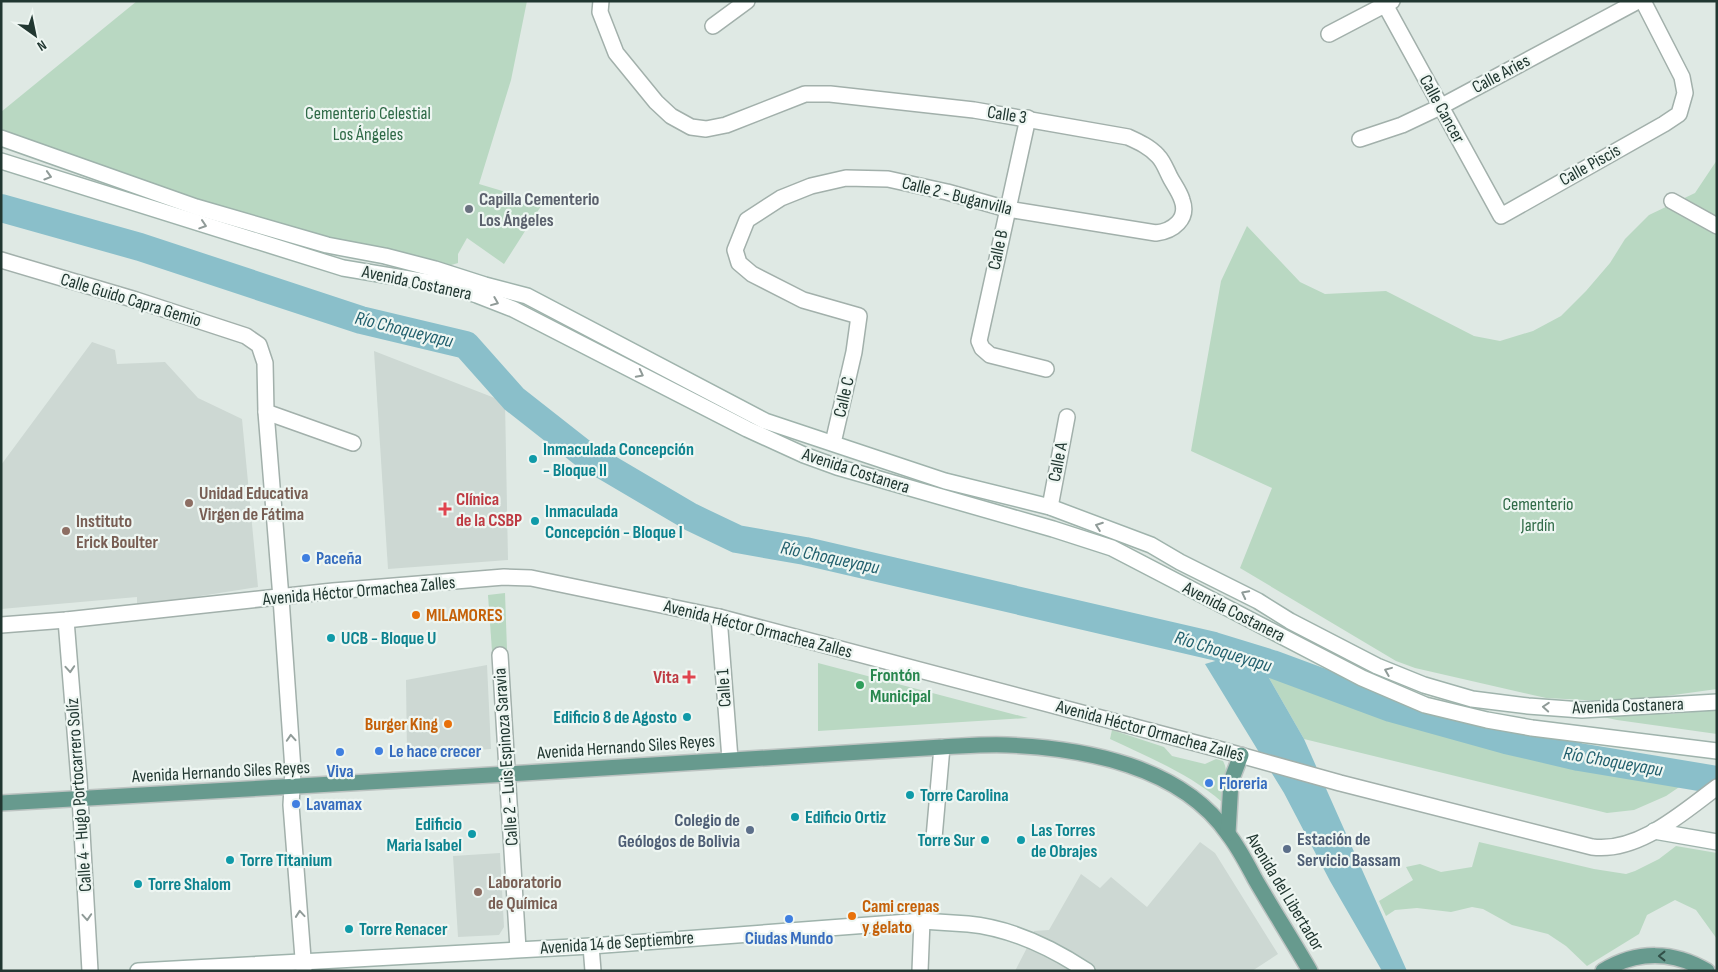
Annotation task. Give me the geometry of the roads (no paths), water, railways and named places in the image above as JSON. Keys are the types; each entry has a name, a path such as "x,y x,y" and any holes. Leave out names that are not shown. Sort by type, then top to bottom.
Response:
{"main road":[{"name":"Avenida Hernando Siles Reyes","path":"1,803 508,774 730,759 1006,745 1050,748 1103,756 1148,772 1172,784 1206,810 1228,833"},
{"path":"1228,833 1231,781 1241,755"},
{"name":"Avenida del Libertador","path":"1228,833 1310,971"},
{"path":"1604,971 1633,958 1662,955 1683,959 1707,971"}],"street":[{"name":"Calle 3","path":"601,1 600,12 616,52 656,102 671,116 691,128 706,129 726,125 805,94 830,94 1028,118 1128,137 1145,145 1158,156 1182,200 1184,213"},
{"path":"714,26 746,1"},
{"name":"Calle Aries","path":"1360,139 1402,125 1440,107 1638,1"},
{"name":"Calle Piscis","path":"1501,216 1679,114 1685,94 1682,77 1643,1"},
{"path":"1328,34 1387,2"},
{"name":"Calle Cancer","path":"1387,2 1440,107 1501,216"},
{"name":"Calle B","path":"1028,118 979,337 980,345 985,352 1046,370"},
{"name":"Avenida Costanera","path":"1,138 196,207 327,245 385,256 528,296 765,421 945,480 1050,507 1151,545 1368,662 1424,685 1472,699 1582,710 1717,702"},
{"name":"Avenida Costanera","path":"1,161 343,268 445,285 478,295 513,309 747,429 804,455 854,472 1053,528 1112,548 1362,678 1425,705 1487,720 1532,728 1717,751"},
{"name":"Calle 2 - Buganvilla","path":"739,238 747,220 781,198 811,186 846,178 888,179 947,192 1007,209 1156,233 1166,232 1174,228 1180,222 1184,213"},
{"path":"1672,201 1717,226"},
{"name":"Calle C","path":"739,238 735,250 739,263 752,274 803,300 859,316 854,352 833,443"},
{"name":"Calle Guido Capra Gemio","path":"1,260 136,300 246,336 259,346 265,362 266,412"},
{"path":"304,966 291,805 293,770 266,412 354,444"},
{"name":"Calle A","path":"1050,507 1067,417"},
{"name":"Avenida Héctor Ormachea Zalles","path":"1,625 281,598 333,591 504,577 531,578 719,617 1340,783 1592,847 1613,848 1636,841 1682,813 1717,787"},
{"name":"Calle 1","path":"719,617 730,759"},
{"name":"Calle 4 - Hugo Portocarrero Solíz","path":"66,620 80,799 90,971"},
{"name":"Calle 2 - Luis Espinoza Saravia","path":"500,655 518,949"},
{"path":"934,838 942,747"},
{"path":"1654,831 1717,842"},
{"path":"920,971 922,922"},
{"name":"Avenida 14 de Septiembre","path":"138,971 304,966 798,929 922,922 970,924 1000,930 1031,940 1087,971"},
{"path":"591,946 593,971"}],"water":[{"path":"1253,650 1304,739 1407,971 1382,971 1330,881 1284,793 1205,664"}],"waterway":[{"name":"Río Choqueyapu","path":"1,208 140,247 361,320 466,345 514,399 584,454 691,517 737,539 805,551 1214,646 1272,664 1391,708 1506,740 1579,757 1717,780"}],"place":[{"name":"Capilla Cementerio Los Ángeles","path":"469,209"},
{"name":"Inmaculada Concepción - Bloque II","path":"533,459"},
{"name":"Unidad Educativa Virgen de Fátima","path":"189,503"},
{"name":"Clínica de la CSBP","path":"445,509"},
{"name":"Inmaculada Concepción - Bloque I","path":"535,521"},
{"name":"Instituto Erick Boulter","path":"66,531"},
{"name":"Paceña","path":"306,558"},
{"name":"MILAMORES","path":"416,615"},
{"name":"UCB - Bloque U","path":"331,638"},
{"name":"Vita","path":"689,677"},
{"name":"Frontón Municipal","path":"860,685"},
{"name":"Edificio 8 de Agosto","path":"687,717"},
{"name":"Burger King","path":"448,724"},
{"name":"Le hace crecer","path":"379,751"},
{"name":"Viva","path":"340,752"},
{"name":"Floreria","path":"1209,783"},
{"name":"Torre Carolina","path":"910,795"},
{"name":"Lavamax","path":"296,804"},
{"name":"Edificio Ortiz","path":"795,817"},
{"name":"Colegio de Geólogos de Bolivia","path":"750,830"},
{"name":"Edificio Maria Isabel","path":"472,834"},
{"name":"Torre Sur","path":"985,840"},
{"name":"Las Torres de Obrajes","path":"1021,840"},
{"name":"Estación de Servicio Bassam","path":"1287,849"},
{"name":"Torre Titanium","path":"230,860"},
{"name":"Torre Shalom","path":"138,884"},
{"name":"Laboratorio de Química","path":"478,892"},
{"name":"Cami crepas y gelato","path":"852,916"},
{"name":"Ciudas Mundo","path":"789,919"},
{"name":"Torre Renacer","path":"349,929"}],"park label":[{"name":"Cementerio Celestial Los Ángeles","path":"368,123"},
{"name":"Cementerio Jardín","path":"1538,514"}]}
